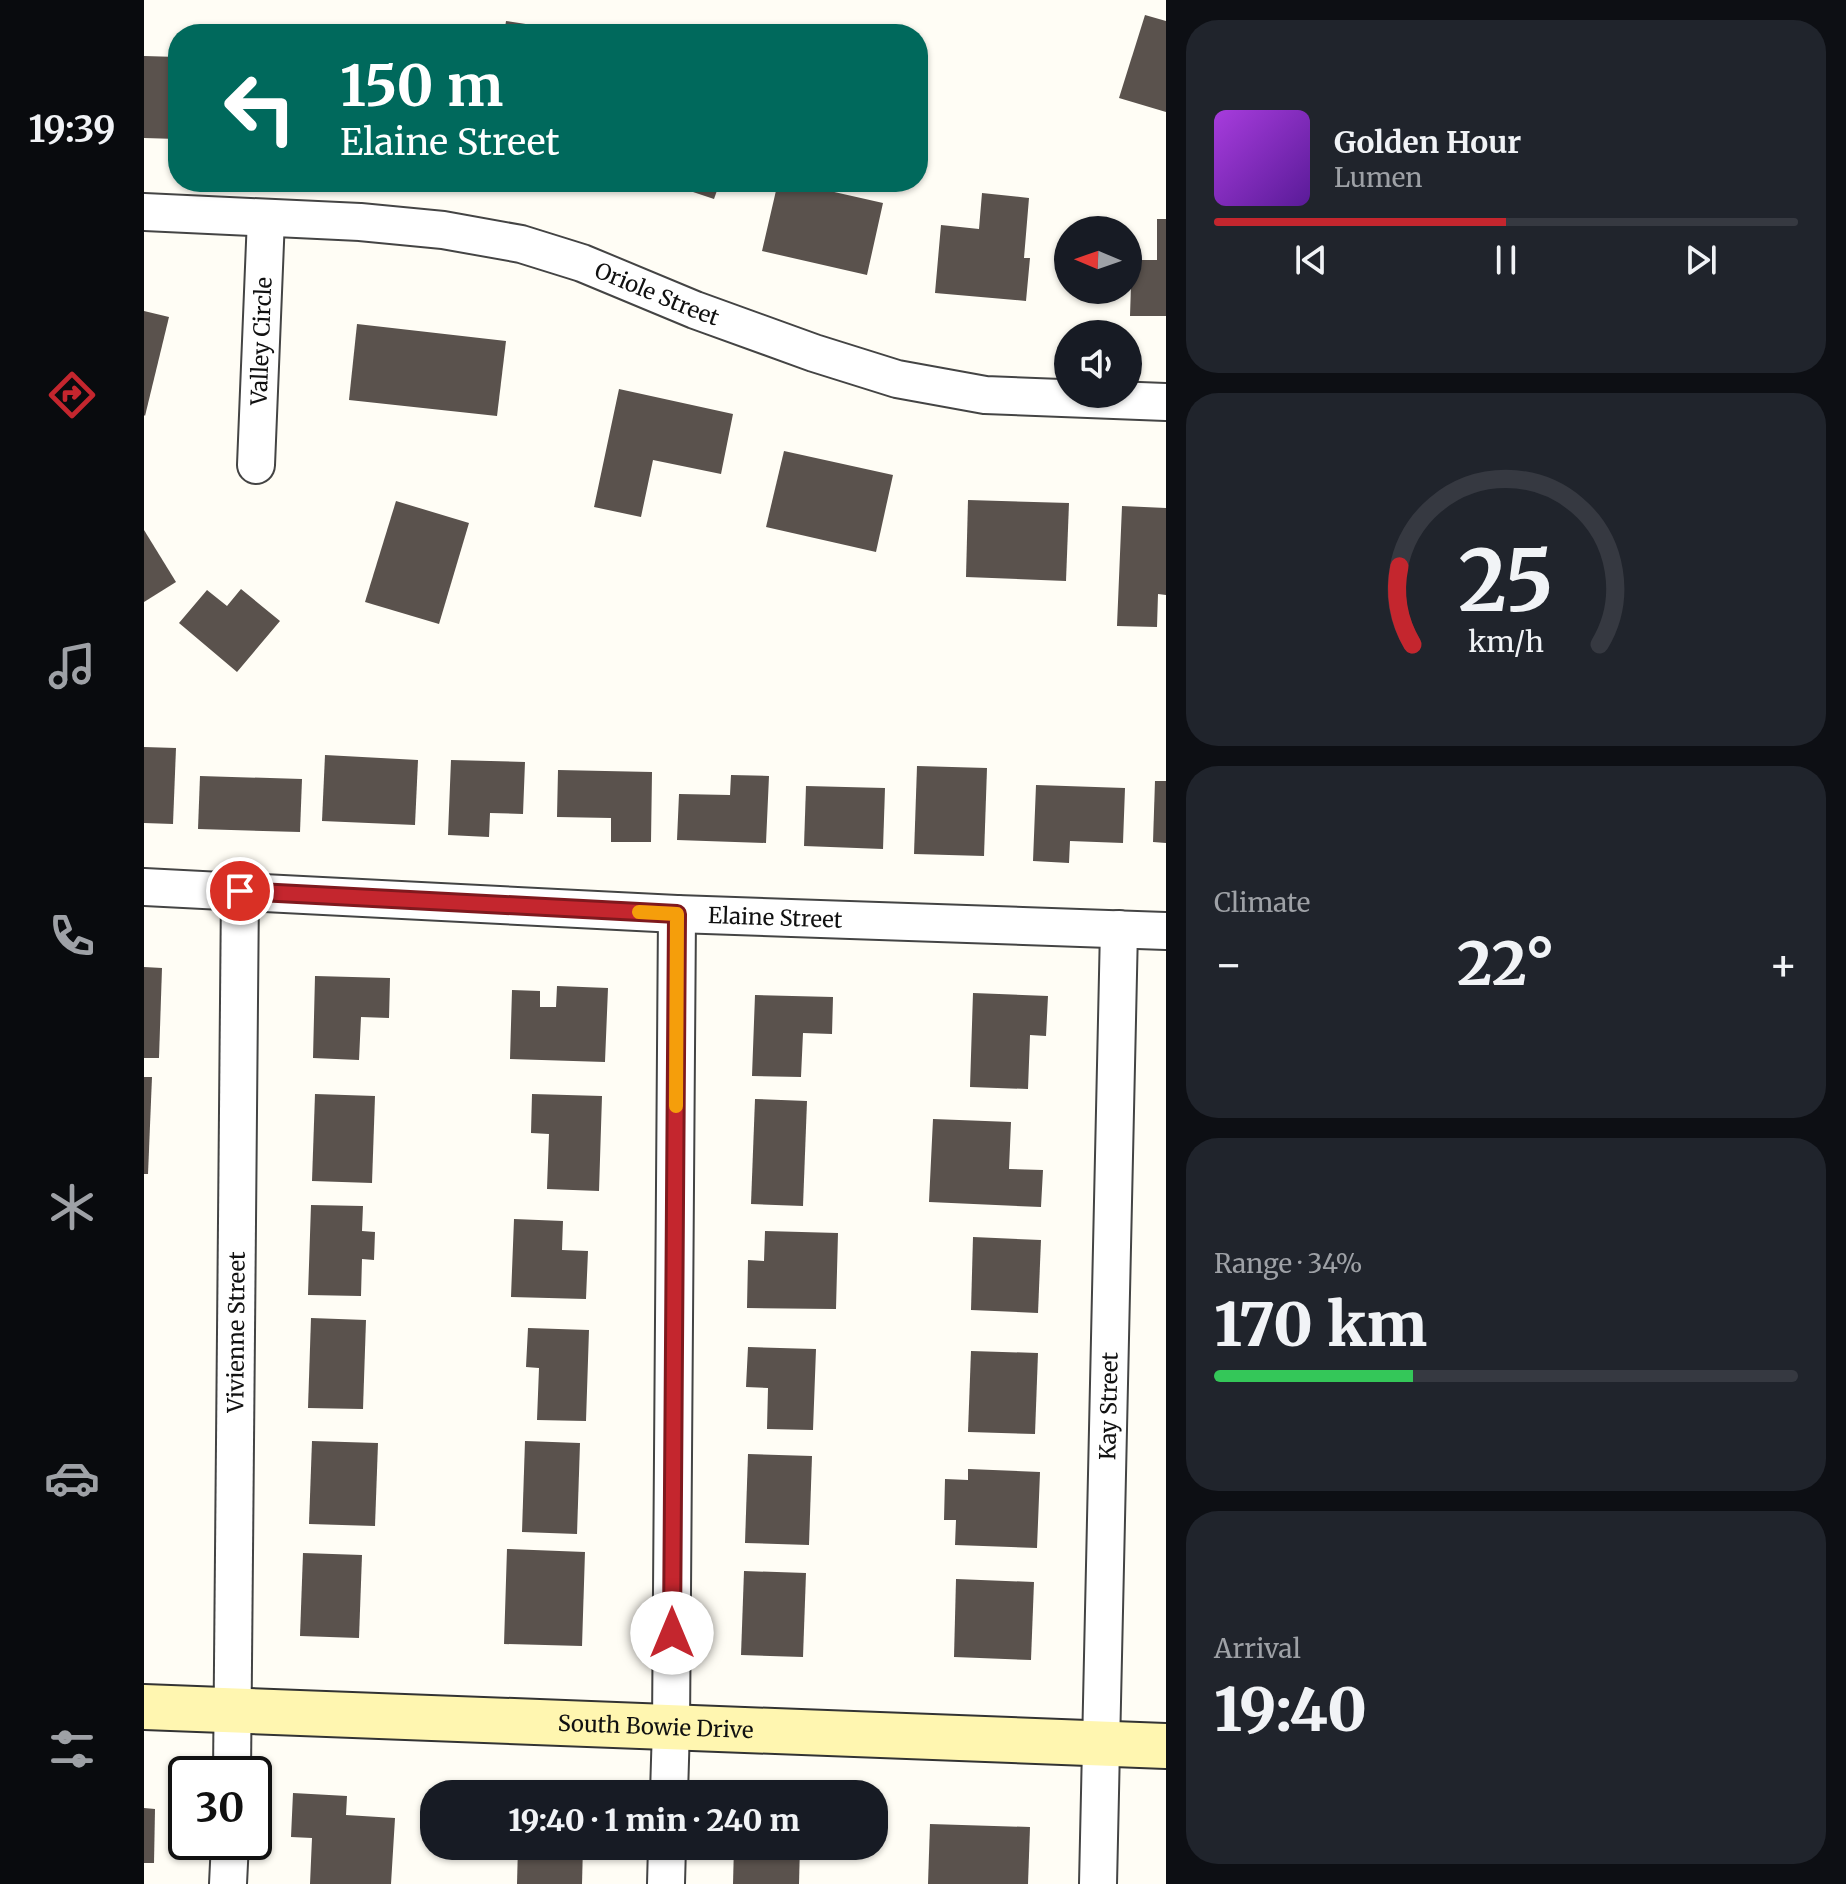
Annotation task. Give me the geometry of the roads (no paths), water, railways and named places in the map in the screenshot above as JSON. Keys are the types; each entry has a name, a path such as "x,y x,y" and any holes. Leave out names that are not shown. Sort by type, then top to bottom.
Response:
{"street":[{"name":"Oriole Street","path":"144,212 360,222 443,230 521,244 582,263 695,310 814,353 897,379 985,395 1166,402"},
{"name":"Valley Circle","path":"256,465 266,218"},
{"name":"Elaine Street","path":"144,887 677,914 1166,931"},
{"name":"Vivienne Street","path":"233,1756 240,891"},
{"path":"669,1780 677,914"},
{"name":"Kay Street","path":"1098,1884 1119,929"},
{"name":"South Bowie Drive","path":"144,1707 1166,1746"},
{"path":"228,1884 229,1860"},
{"path":"666,1884 667,1860"}]}
